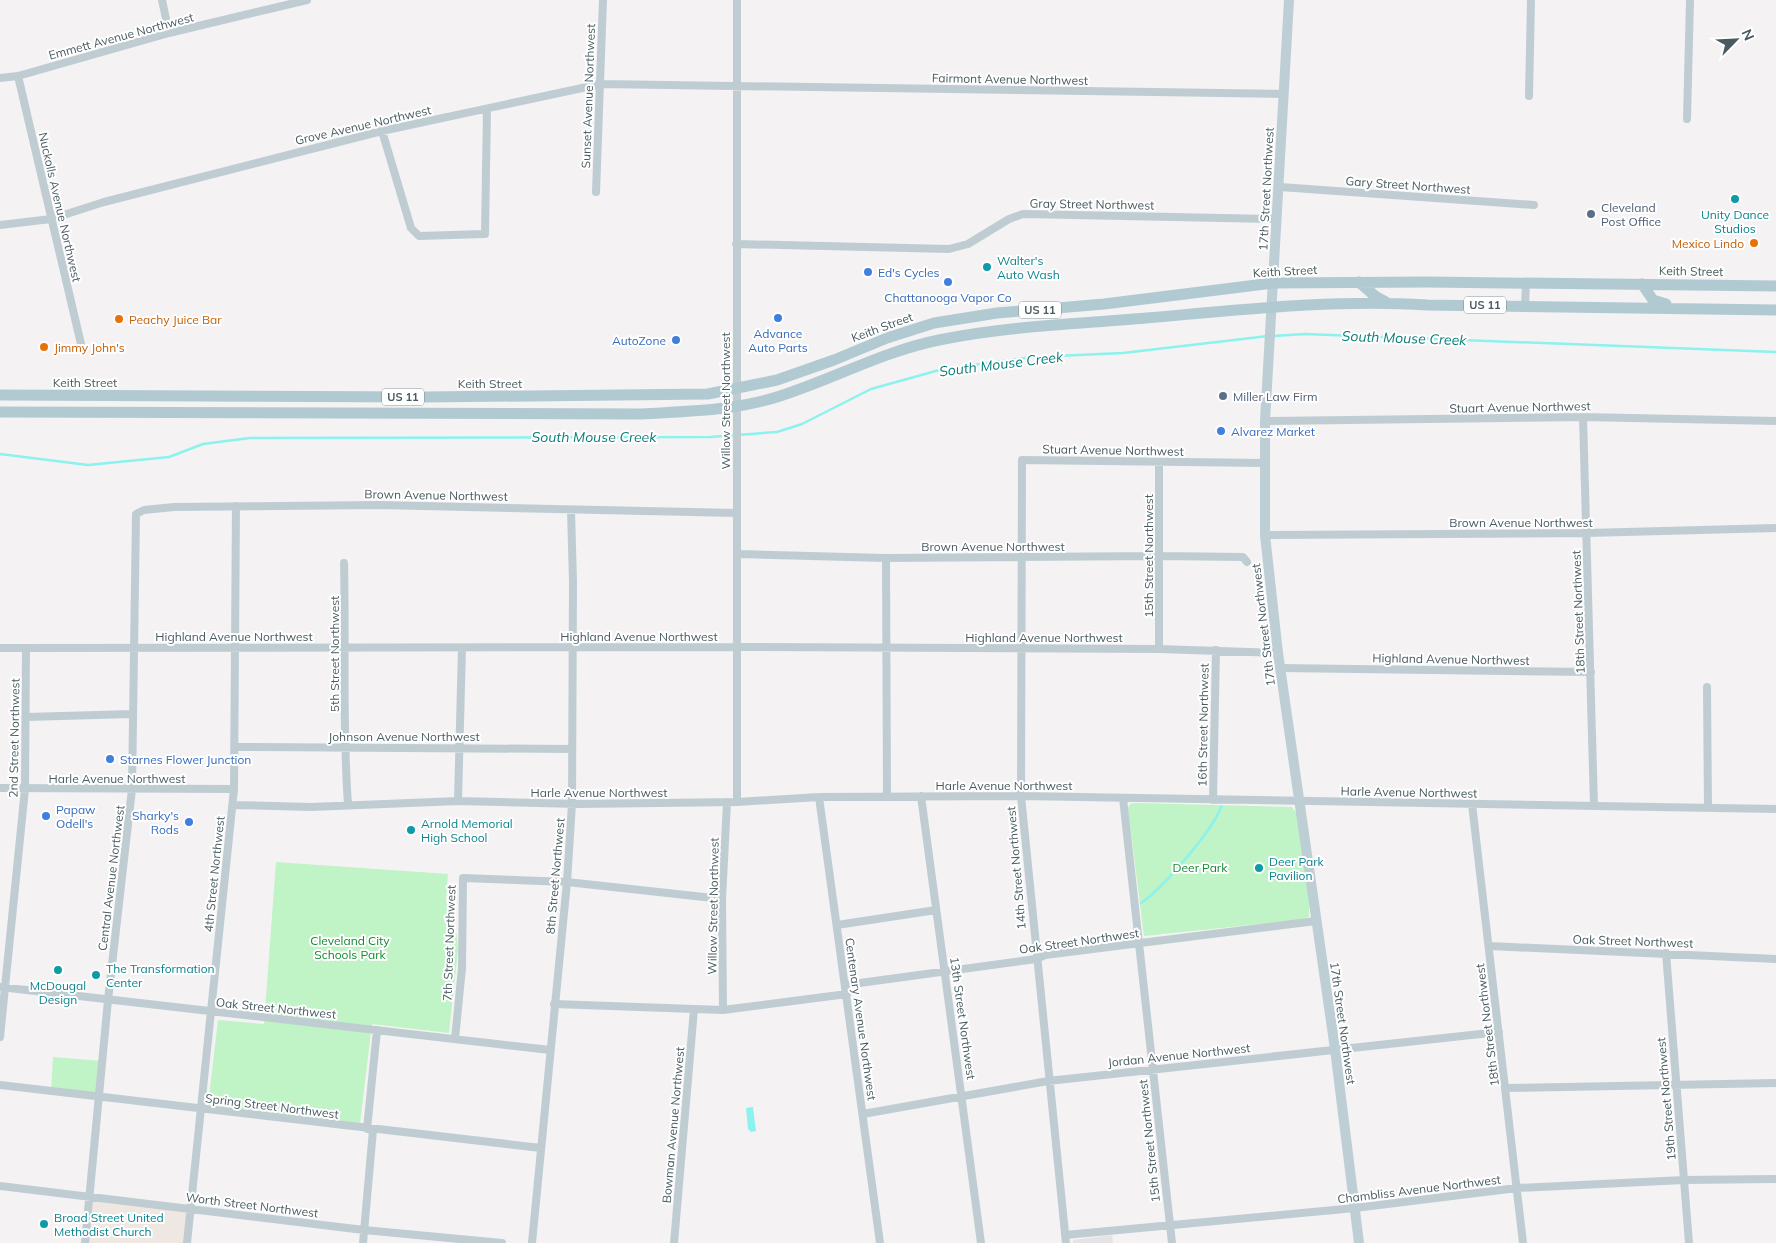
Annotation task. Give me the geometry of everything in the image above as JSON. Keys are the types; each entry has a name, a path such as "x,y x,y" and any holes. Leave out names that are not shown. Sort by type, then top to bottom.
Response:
{"main road":[{"name":"Keith Street","path":"0,395 426,397 708,394 777,380 834,360 887,338 934,323 997,313 1104,304 1273,283 1359,282 1776,286"},
{"path":"1359,282 1375,296 1387,302"},
{"path":"1642,284 1653,300 1679,308"},
{"name":"US 11","path":"0,412 427,415 642,414 738,407 780,396 828,377 938,340 998,331 1272,307 1387,302 1776,310"},
{"path":"120,396 120,412"},
{"path":"426,397 427,415"}],"street":[{"path":"162,0 169,33"},
{"name":"Emmett Avenue Northwest","path":"0,78 18,76 169,33 307,0"},
{"name":"Sunset Avenue Northwest","path":"596,192 603,0"},
{"name":"Willow Street Northwest","path":"737,0 737,802"},
{"name":"17th Street Northwest","path":"1289,0 1280,187 1264,421 1266,535 1278,653 1335,1049 1359,1243"},
{"path":"1529,96 1531,0"},
{"path":"1687,119 1690,0"},
{"name":"Nuckolls Avenue Northwest","path":"18,76 81,344"},
{"name":"Grove Avenue Northwest","path":"0,225 51,219 104,202 382,131 601,84 736,86"},
{"name":"Fairmont Avenue Northwest","path":"736,86 1284,94"},
{"path":"382,131 411,228 419,236 485,234 487,109"},
{"name":"Gary Street Northwest","path":"1280,187 1534,205"},
{"name":"Gray Street Northwest","path":"736,244 950,249 968,244 1009,219 1024,214 1277,219"},
{"path":"1525,306 1526,283"},
{"path":"997,313 998,331"},
{"name":"Stuart Avenue Northwest","path":"1264,421 1583,417 1776,421"},
{"name":"18th Street Northwest","path":"1583,417 1594,806"},
{"name":"Stuart Avenue Northwest","path":"1022,460 1264,463"},
{"name":"14th Street Northwest","path":"1022,460 1020,796 1065,1239"},
{"name":"15th Street Northwest","path":"1159,462 1159,649"},
{"name":"Brown Avenue Northwest","path":"136,514 144,510 174,507 379,505 737,513"},
{"name":"4th Street Northwest","path":"187,1243 233,805 236,506"},
{"name":"8th Street Northwest","path":"532,1243 567,882 572,804 573,582 571,510"},
{"name":"Central Avenue Northwest","path":"85,1243 108,1000 132,789 136,514"},
{"name":"Brown Avenue Northwest","path":"1266,535 1587,533 1776,528"},
{"name":"Brown Avenue Northwest","path":"738,554 886,558 1243,557 1247,562"},
{"path":"886,558 887,796"},
{"name":"5th Street Northwest","path":"344,563 346,648 344,747 348,804"},
{"name":"Highland Avenue Northwest","path":"0,648 236,646 346,648 738,647 1159,649 1278,653"},
{"name":"2nd Street Northwest","path":"0,1037 3,987 25,789 26,648"},
{"path":"458,801 462,648"},
{"name":"16th Street Northwest","path":"1213,800 1216,650"},
{"name":"Highland Avenue Northwest","path":"1280,668 1591,672"},
{"path":"1707,687 1708,808"},
{"path":"26,717 133,714"},
{"name":"Johnson Avenue Northwest","path":"235,747 572,749"},
{"name":"Harle Avenue Northwest","path":"0,788 234,789"},
{"name":"13th Street Northwest","path":"921,796 982,1243"},
{"name":"Harle Avenue Northwest","path":"233,805 311,807 458,801 572,804 737,802 819,797 1020,796 1776,809"},
{"name":"Centenary Avenue Northwest","path":"819,797 864,1114 880,1243"},
{"name":"15th Street Northwest","path":"1123,798 1172,1243"},
{"name":"Willow Street Northwest","path":"723,1010 722,899 727,802"},
{"name":"18th Street Northwest","path":"1472,804 1523,1243"},
{"name":"7th Street Northwest","path":"455,1039 462,968 463,878 567,882"},
{"path":"567,882 722,899"},
{"path":"837,925 936,910"},
{"name":"Oak Street Northwest","path":"845,986 1036,959 1045,955 1316,921"},
{"name":"Oak Street Northwest","path":"1489,946 1776,958"},
{"name":"19th Street Northwest","path":"1666,953 1689,1243"},
{"name":"Oak Street Northwest","path":"3,987 211,1013 455,1039 496,1046 550,1050"},
{"path":"554,1004 723,1010 847,994"},
{"name":"Bowman Avenue Northwest","path":"674,1243 694,1009"},
{"path":"363,1243 377,1030"},
{"name":"Jordan Avenue Northwest","path":"864,1114 1048,1081 1152,1068 1499,1032"},
{"path":"1506,1088 1776,1083"},
{"name":"Spring Street Northwest","path":"0,1085 541,1148"},
{"name":"Chambliss Avenue Northwest","path":"1065,1239 1170,1225 1355,1208 1517,1188 1684,1180 1776,1179"},
{"name":"Worth Street Northwest","path":"0,1186 364,1230 502,1243"}],"shaded area":[{"path":"89,1197 190,1209 187,1243 85,1243"},
{"path":"1112,1235 1113,1243 1073,1243 1073,1240"}],"green space":[{"name":"Deer Park","path":"1130,804 1292,807 1297,814 1309,899 1309,917 1299,920 1144,936 1128,808"},
{"name":"Cleveland City Schools Park","path":"276,862 448,874 446,900 457,936 458,950 449,1033 372,1024 360,1123 208,1105 218,1020 264,1024"},
{"path":"53,1057 102,1061 99,1097 51,1092"}],"water":[{"path":"753,1107 756,1131 751,1132 748,1129 746,1108"}],"waterway":[{"name":"South Mouse Creek","path":"1273,336 1305,334 1776,352"},
{"name":"South Mouse Creek","path":"0,454 88,465 169,457 203,444 250,438 710,437 777,432 802,424 871,389 943,369 1033,357 1123,353 1268,336"},
{"path":"1141,903 1161,885 1198,844 1221,807"}],"place":[{"name":"Unity Dance Studios","path":"1735,199"},
{"name":"Cleveland Post Office","path":"1591,214"},
{"name":"Mexico Lindo","path":"1754,243"},
{"name":"Walter's Auto Wash","path":"987,267"},
{"name":"Ed's Cycles","path":"868,272"},
{"name":"Chattanooga Vapor Co","path":"948,282"},
{"name":"Advance Auto Parts","path":"778,318"},
{"name":"Peachy Juice Bar","path":"119,319"},
{"name":"AutoZone","path":"676,340"},
{"name":"Jimmy John's","path":"44,347"},
{"name":"Miller Law Firm","path":"1223,396"},
{"name":"Alvarez Market","path":"1221,431"},
{"name":"Starnes Flower Junction","path":"110,759"},
{"name":"Papaw Odell's","path":"46,816"},
{"name":"Sharky's Rods","path":"189,822"},
{"name":"Arnold Memorial High School","path":"411,830"},
{"name":"Deer Park Pavilion","path":"1259,868"},
{"name":"McDougal Design","path":"58,970"},
{"name":"The Transformation Center","path":"96,975"},
{"name":"Broad Street United Methodist Church","path":"44,1224"}]}
